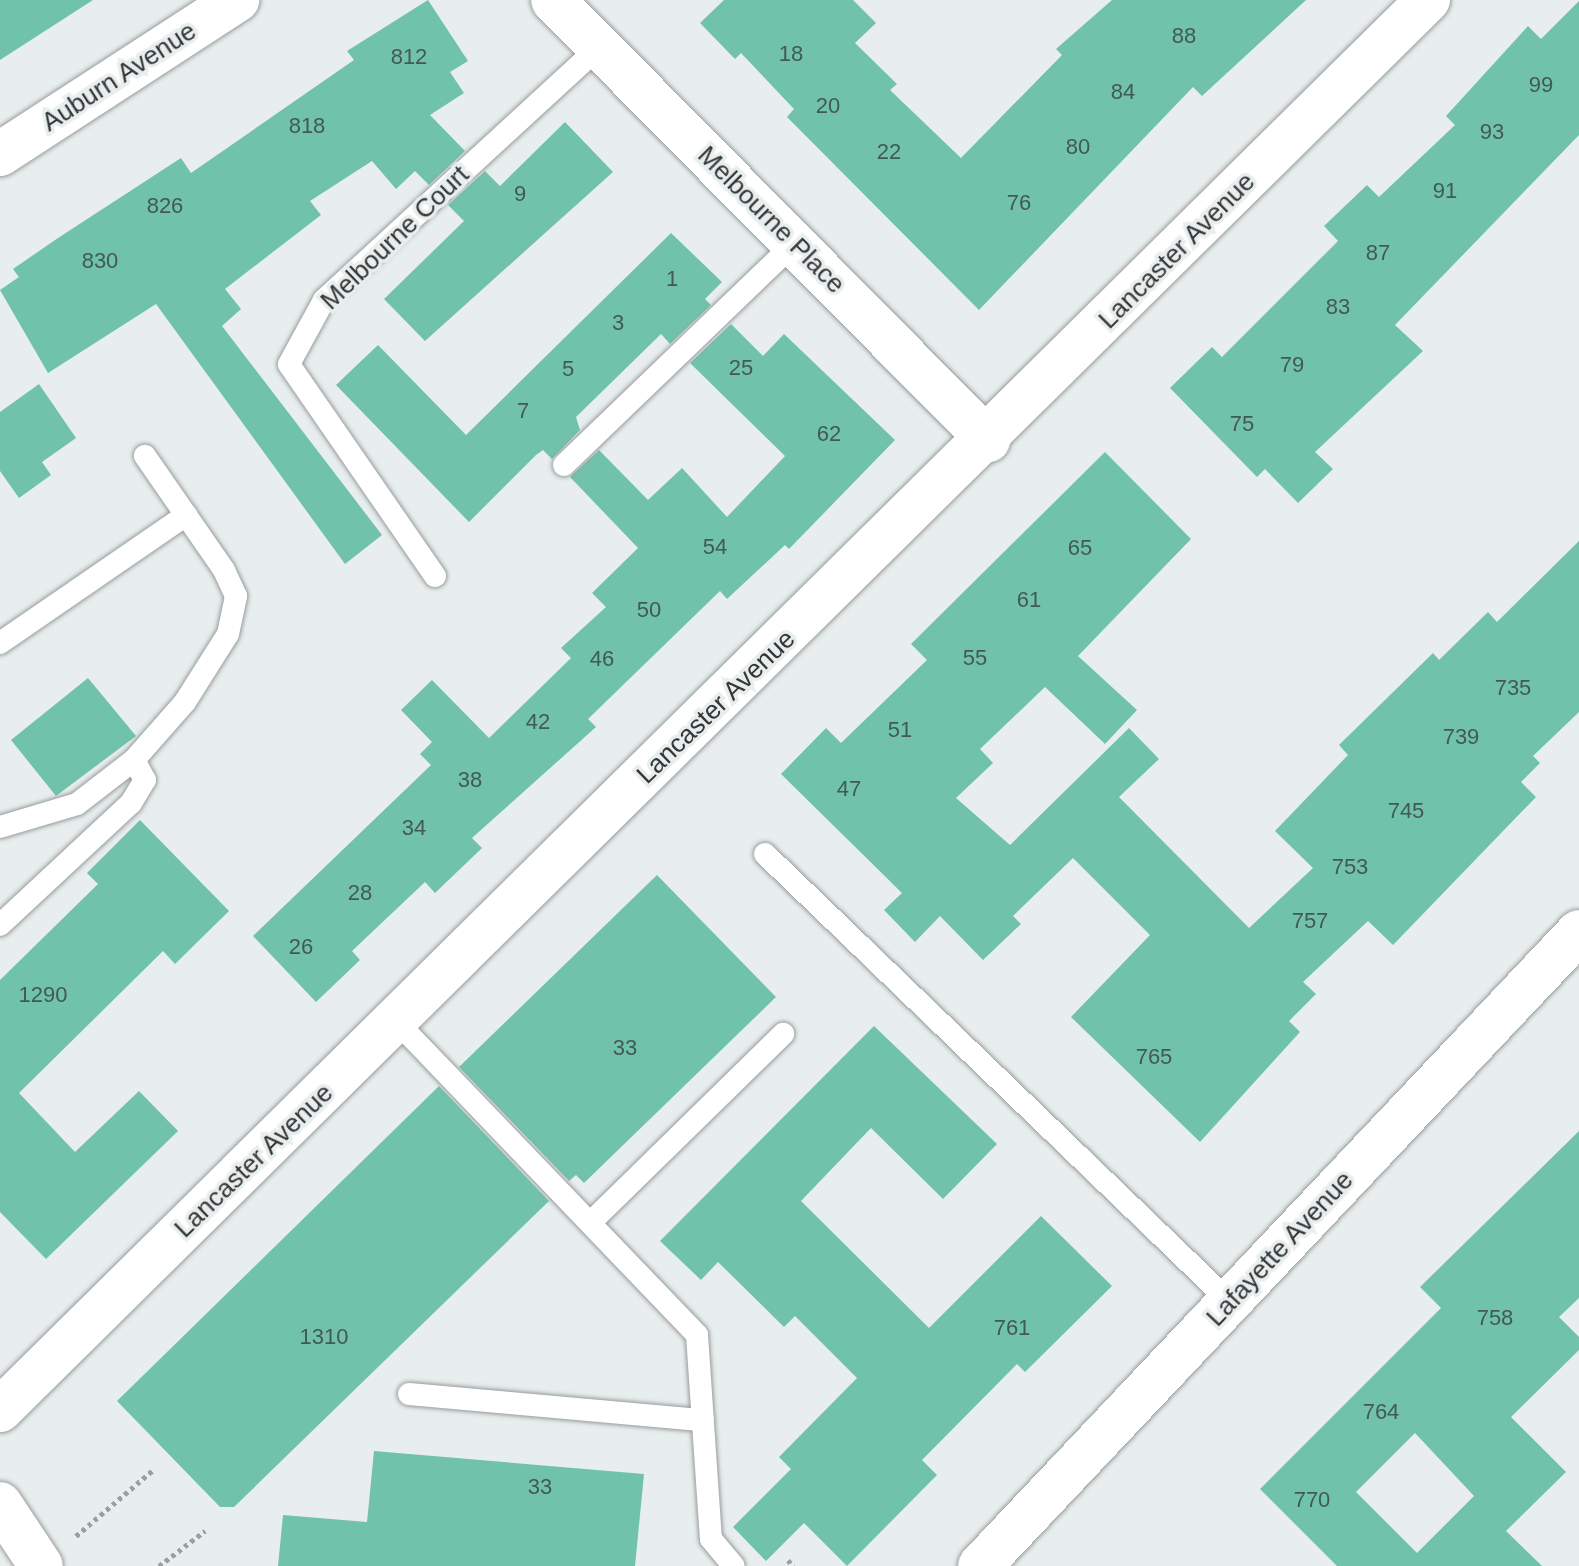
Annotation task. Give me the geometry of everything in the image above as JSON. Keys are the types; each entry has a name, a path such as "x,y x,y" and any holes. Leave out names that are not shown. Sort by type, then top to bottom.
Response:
{"street":[{"name":"Auburn Avenue","path":"0,154 237,0"},
{"name":"Melbourne Place","path":"553,0 988,440"},
{"name":"Lancaster Avenue","path":"0,1410 988,440 1428,0"},
{"name":"Lafayette Avenue","path":"980,1566 1579,932"},
{"path":"0,1504 41,1566"}],"lane":[{"name":"Melbourne Court","path":"435,576 289,364 324,300 599,47"},
{"path":"564,465 794,244"},
{"path":"0,827 77,804 134,760 185,702 228,634 236,596 145,456"},
{"path":"0,643 186,515"},
{"path":"0,925 131,803 145,780 134,760"},
{"path":"765,854 1230,1302"},
{"path":"396,1021 697,1335 711,1539 734,1566"},
{"path":"591,1222 783,1034"},
{"path":"409,1394 703,1420"}],"path":[{"path":"75,1537 153,1470"},
{"path":"159,1566 205,1531"},
{"path":"788,1560 793,1566"}],"building":[{"path":"0,0 93,0 0,60"},
{"path":"428,0 468,61 450,72 464,93 430,115 465,151 429,185 415,171 396,189 372,161 310,201 321,215 225,289 241,309 222,326 382,535 345,564 156,304 48,373 0,290 19,277 13,269 58,238 181,158 191,173 354,60 347,51"},
{"path":"724,0 853,0 876,23 855,43 897,84 890,90 961,158 1062,55 1056,49 1112,0 1306,0 1202,96 1193,87 979,310 787,117 794,109 741,53 735,59 700,23"},
{"path":"1579,1 1579,135 1395,325 1423,351 1315,452 1333,469 1298,503 1265,469 1257,477 1170,388 1212,347 1222,357 1338,241 1324,226 1367,185 1379,197 1455,125 1446,116 1528,26 1541,39"},
{"path":"565,122 613,172 425,341 384,299 464,221 448,205 485,171 500,186"},
{"path":"671,233 722,282 705,299 711,305 670,344 661,334 576,417 580,430 552,459 543,450 536,455 469,522 336,385 378,345 466,435"},
{"path":"731,324 763,356 784,334 895,440 789,549 785,545 727,599 720,591 588,719 596,727 472,838 482,848 435,893 425,882 352,951 360,960 316,1002 253,936 431,765 420,754 432,742 401,710 432,680 489,738 571,658 561,648 606,607 592,593 638,548 570,477 599,450 648,500 682,468 727,517 785,456 690,363"},
{"path":"39,384 76,438 42,462 51,475 19,498 0,471 0,412"},
{"path":"1105,452 1191,539 1078,656 1137,710 1105,744 1045,687 980,749 993,763 956,798 1010,845 1129,728 1159,759 1119,797 1249,928 1313,868 1275,831 1348,755 1339,745 1433,653 1439,660 1488,612 1497,622 1579,541 1579,712 1533,756 1540,763 1521,782 1536,797 1393,945 1368,921 1303,982 1316,994 1289,1021 1300,1032 1200,1142 1071,1017 1150,935 1073,858 1013,916 1021,924 983,960 940,916 915,942 884,910 902,893 781,774 826,728 841,743 927,660 911,644"},
{"path":"88,678 136,736 56,796 11,740"},
{"path":"140,820 229,911 175,964 163,951 19,1093 75,1152 139,1091 178,1131 46,1259 0,1212 0,980 98,884 87,873"},
{"path":"657,875 776,997 584,1183 576,1175 569,1181 459,1067"},
{"path":"874,1026 997,1144 943,1199 871,1128 801,1201 929,1328 1041,1216 1112,1286 1025,1372 1017,1364 922,1460 937,1475 847,1566 804,1523 766,1561 733,1527 791,1469 779,1457 857,1378 795,1316 784,1327 718,1262 701,1280 660,1241"},
{"path":"439,1086 549,1201 234,1507 220,1507 117,1401"},
{"path":"1579,1131 1579,1298 1559,1317 1579,1337 1579,1350 1511,1417 1566,1472 1506,1531 1542,1566 1337,1566 1260,1489 1441,1308 1420,1287","holes":["1415,1433 1474,1496 1417,1553 1356,1492"]},
{"path":"374,1451 644,1474 635,1566 278,1566 283,1515 367,1522"}]}
